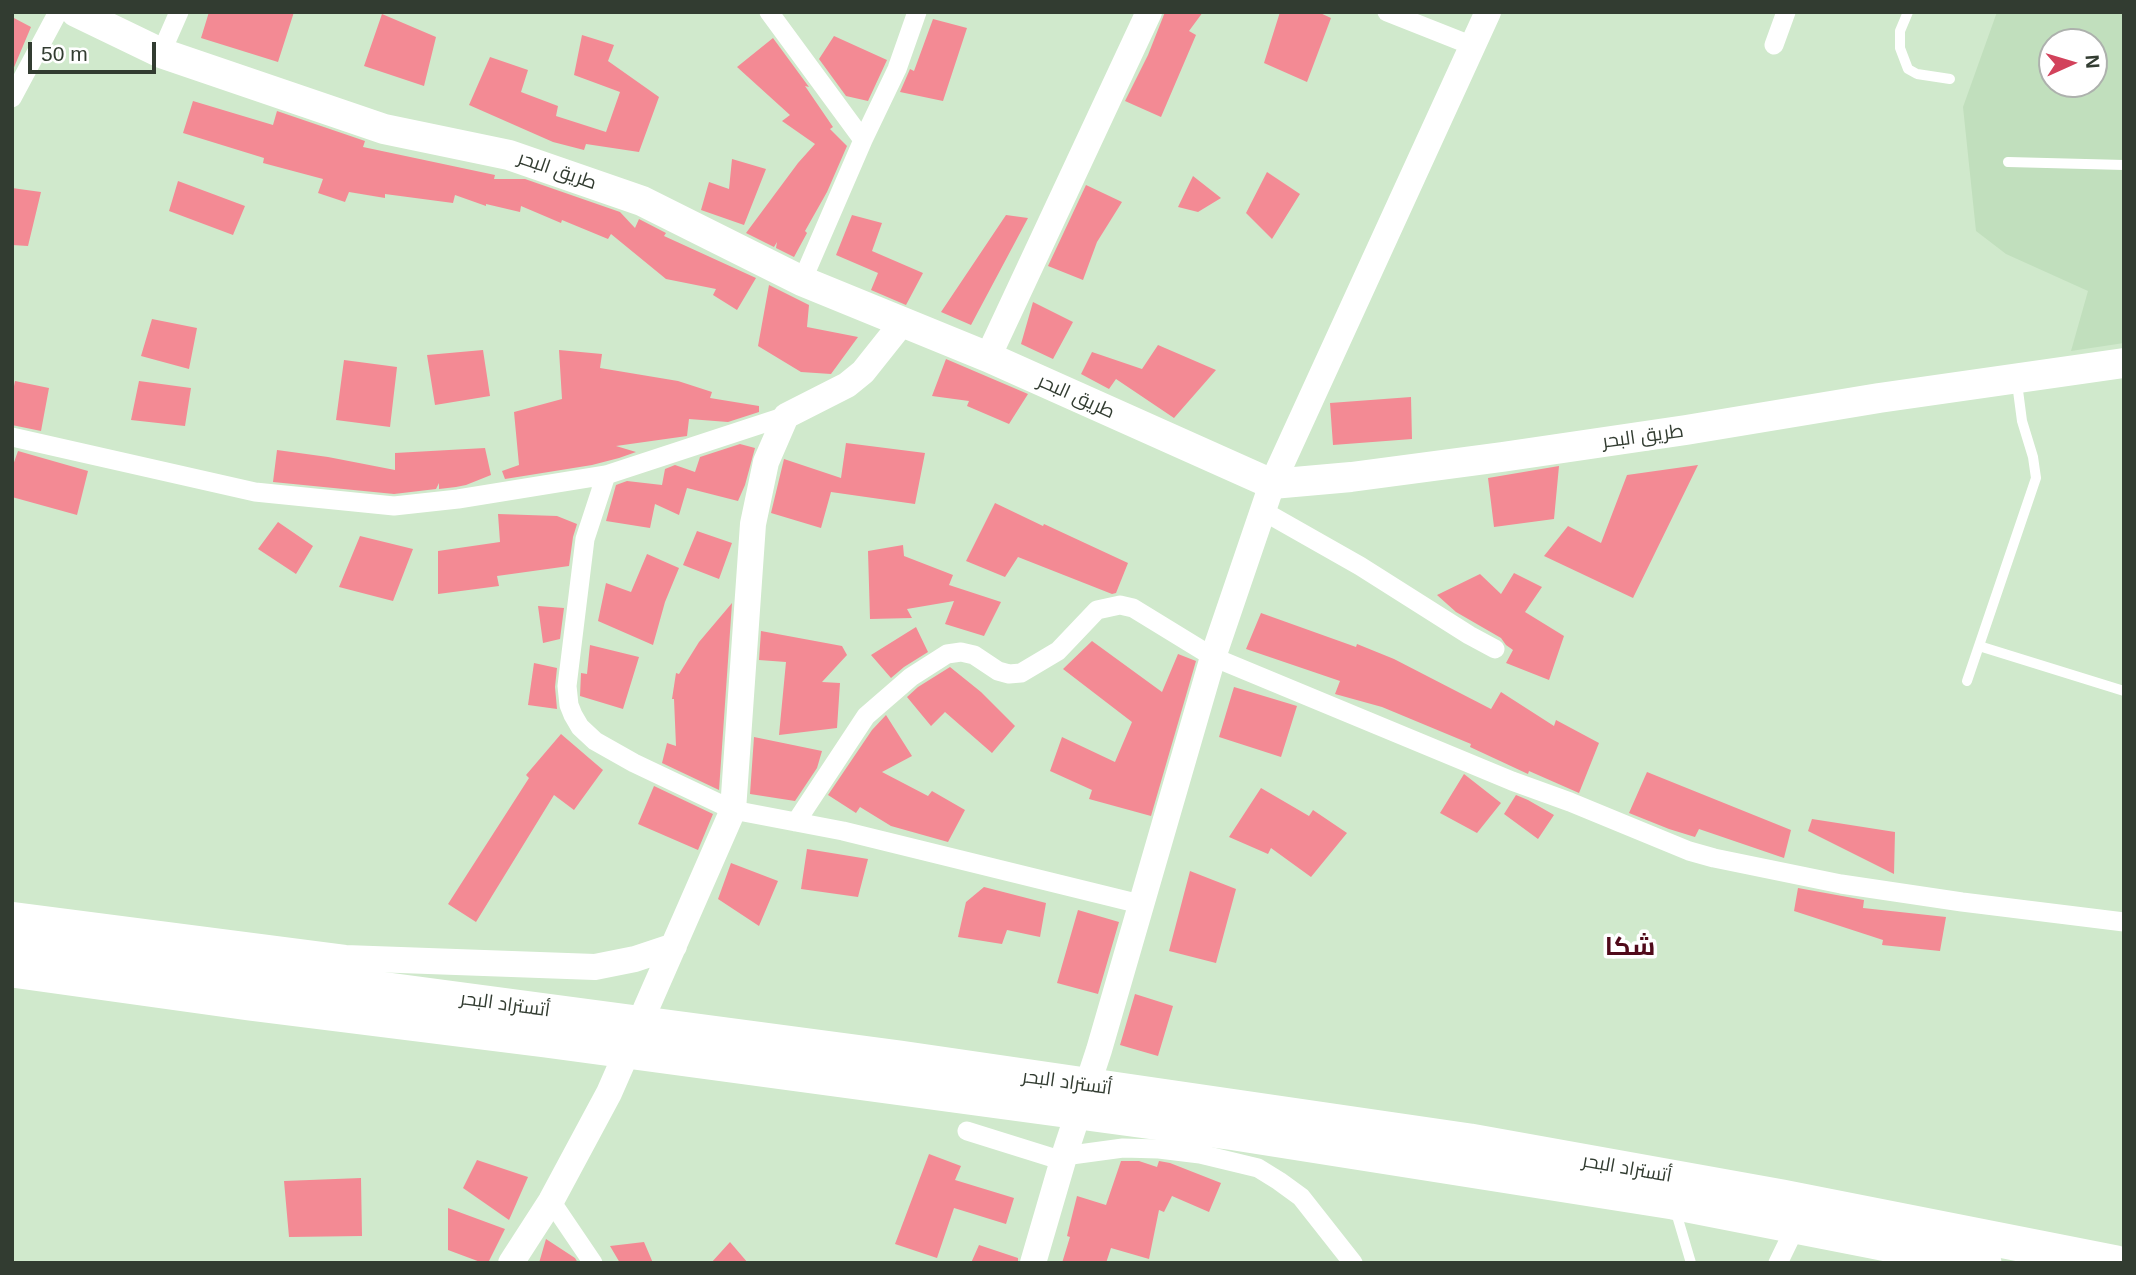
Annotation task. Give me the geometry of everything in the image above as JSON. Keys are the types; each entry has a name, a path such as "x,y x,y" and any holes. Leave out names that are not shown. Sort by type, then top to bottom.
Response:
{"highway":[{"name":"أتستراد البحر","path":"12,940 872,1054 1470,1141 1782,1197 2116,1263"},
{"name":"أتستراد البحر","path":"12,970 1222,1131 1673,1202 1984,1263"}],"main road":[{"name":"طريق البحر","path":"76,12 161,53 384,129 509,155 631,197 802,281 988,357 1268,498 1351,478 2124,363"},
{"path":"988,357 1149,12"},
{"path":"1033,1263 1099,1050 1213,657 1268,498 1488,12"},
{"path":"511,1263 551,1201 609,1093 733,810 753,524 766,462 786,416 820,400 863,372 902,323"},
{"path":"12,915 345,958 595,967 635,959 674,946"}],"street":[{"path":"12,98 58,12"},
{"path":"161,53 179,12"},
{"path":"768,12 863,140"},
{"path":"802,281 897,69 917,12"},
{"path":"1387,12 1473,46"},
{"path":"1774,45 1786,12"},
{"path":"12,438 255,492 394,506 457,499 606,475 786,416"},
{"path":"606,475 585,538 566,686 573,715 580,727 595,741 733,810 963,859 1140,904"},
{"path":"1268,498 1360,566 1495,649"},
{"path":"796,822 866,716 911,677 947,654 961,652 974,655 998,671 1021,673 1058,651 1097,610 1120,605 1133,608 1213,657 1689,851 1841,884 2124,922"},
{"path":"967,1131 1064,1156 1123,1148 1159,1149 1200,1154 1258,1168 1301,1197 1353,1263"},
{"path":"551,1201 593,1263"},
{"path":"1778,1263 1796,1226"}],"lane":[{"path":"1908,12 1900,31 1900,48 1908,69 1917,74 1950,79"},
{"path":"2008,162 2124,165"},
{"path":"1967,681 2036,478 2022,421 2016,379"},
{"path":"1979,646 2124,691"},
{"path":"1673,1202 1691,1263"}],"shaded area":[{"path":"1997,12 2124,12 2124,343 2071,351 2088,291 2006,254 1976,231 1963,107"}],"building":[{"path":"209,12 294,12 278,62 201,38"},
{"path":"1165,12 1203,12 1189,31 1196,35 1161,117 1125,101 1148,55"},
{"path":"1280,12 1318,12 1331,18 1307,82 1264,63"},
{"path":"382,14 436,37 424,86 364,66"},
{"path":"12,17 31,27 12,72"},
{"path":"933,19 967,28 943,101 900,92 910,69 914,71"},
{"path":"582,35 614,45 608,61 659,97 639,152 586,144 584,150 553,142 469,105 490,57 528,70 521,92 558,106 556,116 606,132 620,92 574,75"},
{"path":"834,36 887,60 868,101 846,96 819,59"},
{"path":"773,38 809,87 805,86 833,127 830,129 847,146 794,257 776,248 777,242 774,247 746,233 815,144 782,121 790,115 737,67"},
{"path":"193,101 273,125 277,111 365,141 363,147 495,175 494,179 525,179 620,212 635,228 639,219 666,233 664,236 756,278 737,310 713,295 716,289 666,279 611,234 608,239 521,206 520,212 486,206 455,195 453,203 385,194 385,198 349,192 345,202 318,193 323,179 263,163 264,158 183,133"},
{"path":"732,159 766,169 744,225 701,210 709,182 729,189"},
{"path":"1267,172 1300,194 1272,239 1246,213"},
{"path":"1193,176 1221,198 1198,212 1178,207"},
{"path":"178,181 245,206 233,235 169,211"},
{"path":"1086,185 1122,202 1097,242 1083,280 1048,266"},
{"path":"12,188 41,192 28,246 12,245"},
{"path":"852,215 882,223 872,251 923,273 906,305 871,290 878,273 836,255"},
{"path":"1006,215 1028,218 971,325 941,312"},
{"path":"769,285 809,305 807,327 858,337 831,374 801,372 758,346"},
{"path":"1033,302 1073,322 1053,359 1021,344"},
{"path":"152,319 197,328 189,369 141,356"},
{"path":"1158,345 1216,370 1174,418 1116,379 1109,389 1081,374 1092,352 1142,369"},
{"path":"483,350 490,396 435,405 427,355"},
{"path":"559,350 602,354 600,368 678,381 712,392 710,398 759,406 759,412 728,422 689,419 687,436 616,446 636,452 592,465 505,479 502,471 519,465 514,412 562,399"},
{"path":"946,359 1028,394 1009,424 967,406 969,401 932,396"},
{"path":"344,360 397,367 390,427 336,420"},
{"path":"15,381 49,388 41,431 12,425"},
{"path":"139,381 191,388 185,426 131,420"},
{"path":"1411,397 1412,439 1333,445 1330,403"},
{"path":"846,443 925,453 915,504 831,492 821,528 771,513 784,459 841,478"},
{"path":"740,444 755,448 738,501 687,488 679,515 655,504 650,528 606,521 616,485 627,481 662,485 665,469 675,465 695,472 700,457"},
{"path":"485,448 491,475 456,487 439,489 439,483 436,489 394,494 273,482 277,450 395,470 395,453"},
{"path":"18,451 88,471 77,515 12,497 12,468"},
{"path":"1698,465 1633,598 1544,556 1568,526 1601,543 1627,475"},
{"path":"1559,466 1554,519 1494,527 1488,478"},
{"path":"995,503 1128,563 1116,593 1112,594 1018,557 1005,577 966,561"},
{"path":"498,514 557,516 577,524 569,566 497,576 499,586 438,594 438,551 500,542"},
{"path":"278,522 313,546 296,574 258,549"},
{"path":"697,531 732,543 719,579 683,565"},
{"path":"360,536 413,549 393,601 339,587"},
{"path":"903,545 904,556 953,575 949,585 1001,602 984,636 945,624 954,601 907,609 912,618 870,619 868,551"},
{"path":"647,554 679,568 665,602 653,645 598,621 606,583 631,592"},
{"path":"1514,573 1542,587 1525,612 1564,636 1549,680 1506,663 1513,650 1501,638 1456,612 1437,595 1480,574 1501,594"},
{"path":"732,603 719,790 662,763 667,743 676,746 672,699 676,673 679,674 699,642"},
{"path":"538,606 564,608 560,639 543,643"},
{"path":"1261,613 1394,659 1491,709 1501,692 1554,726 1556,720 1599,743 1579,793 1529,771 1528,774 1470,747 1471,744 1382,707 1335,694 1340,681 1246,649"},
{"path":"916,627 928,652 891,678 871,655"},
{"path":"761,631 842,646 847,655 822,682 840,683 837,728 779,735 786,662 759,660"},
{"path":"1092,641 1162,692 1178,654 1196,661 1151,816 1089,799 1092,790 1050,771 1062,737 1115,762 1132,722 1063,669"},
{"path":"590,645 639,657 623,709 580,696 581,673 587,674"},
{"path":"534,663 557,668 557,709 528,705"},
{"path":"950,667 981,692 1015,726 992,753 945,712 931,726 907,697"},
{"path":"1234,687 1297,706 1281,757 1219,737"},
{"path":"886,715 912,756 882,772 928,796 932,791 965,810 948,842 891,826 860,807 856,813 828,795 872,730"},
{"path":"561,734 603,770 574,810 554,795 476,922 448,904 529,778 526,775"},
{"path":"754,737 822,751 817,768 795,801 750,794"},
{"path":"1647,772 1791,830 1784,858 1699,829 1695,837 1629,813"},
{"path":"1464,774 1501,803 1477,833 1440,813"},
{"path":"654,786 713,814 698,850 638,824"},
{"path":"1261,788 1309,816 1313,810 1347,833 1311,877 1271,848 1268,854 1229,837"},
{"path":"1516,795 1554,815 1538,839 1504,814"},
{"path":"1812,819 1895,832 1894,874 1808,831"},
{"path":"807,849 868,859 858,897 801,889"},
{"path":"731,863 778,881 759,926 718,899"},
{"path":"1190,871 1236,889 1216,963 1169,951"},
{"path":"984,887 1046,903 1040,937 1007,930 1002,944 958,937 966,902"},
{"path":"1798,888 1864,900 1863,908 1946,917 1940,951 1882,945 1883,940 1794,911"},
{"path":"1078,910 1119,922 1098,994 1057,983"},
{"path":"1135,994 1173,1006 1158,1056 1120,1045"},
{"path":"929,1154 961,1166 955,1180 1014,1198 1006,1224 954,1208 937,1258 895,1244"},
{"path":"477,1160 528,1177 509,1220 463,1188"},
{"path":"1121,1161 1139,1161 1157,1167 1159,1161 1170,1163 1221,1183 1209,1212 1172,1196 1164,1212 1159,1210 1149,1259 1111,1248 1106,1263 1062,1263 1070,1237 1067,1236 1077,1196 1106,1205"},
{"path":"361,1178 362,1236 289,1237 284,1181"},
{"path":"448,1208 505,1229 488,1263 448,1250"},
{"path":"546,1239 575,1258 578,1263 539,1263"},
{"path":"644,1242 653,1263 620,1263 610,1246"},
{"path":"730,1242 748,1263 711,1263"},
{"path":"979,1245 1018,1258 1018,1263 971,1263"}],"district":[{"name":"شكا","path":"1630,948"}]}
